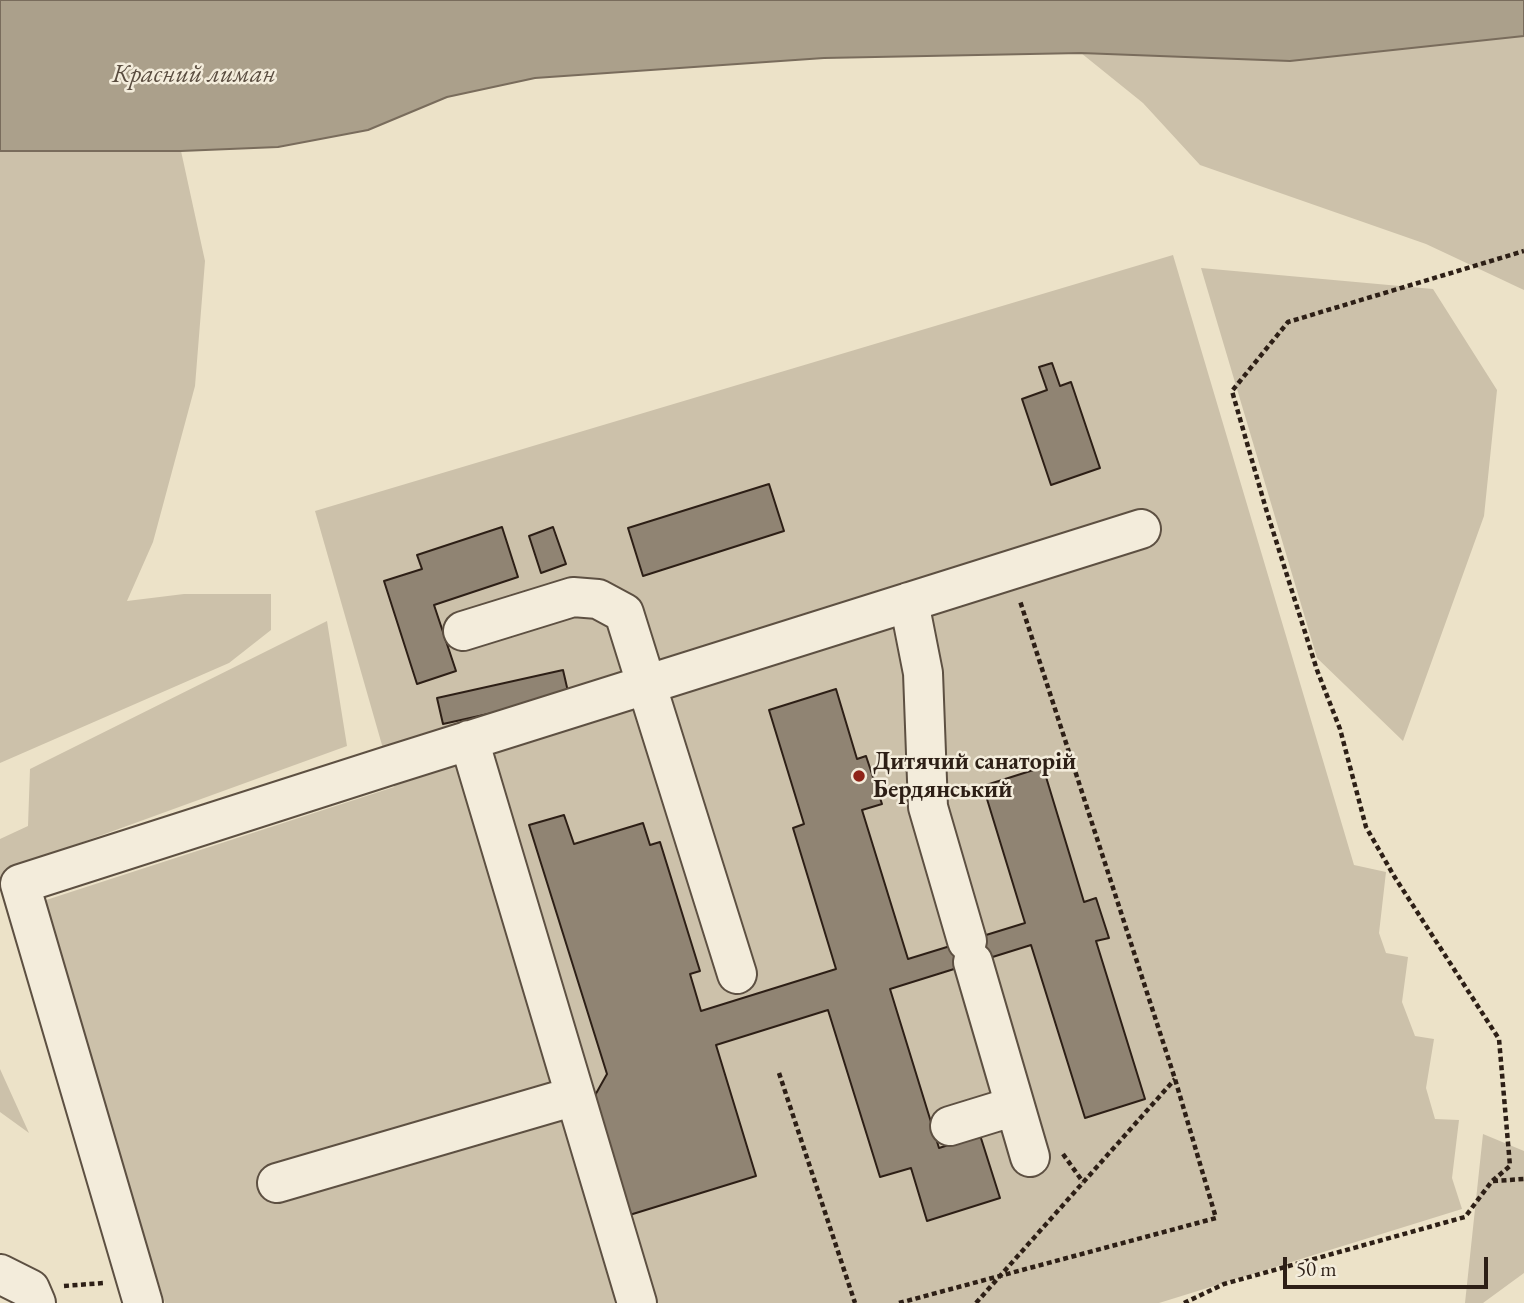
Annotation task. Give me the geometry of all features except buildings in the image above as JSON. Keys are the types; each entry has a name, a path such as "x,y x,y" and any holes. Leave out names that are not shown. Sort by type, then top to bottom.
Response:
{"lane":[{"path":"139,1292 20,884 1141,529"},
{"path":"463,631 573,597 598,599 624,613 737,974"},
{"path":"909,602 923,673 928,807 1030,1157"},
{"path":"469,740 637,1303"},
{"path":"277,1183 575,1096"},
{"path":"950,1126 1015,1107"}],"path":[{"path":"1184,1303 1224,1284 1465,1217 1492,1181 1510,1166 1499,1039 1394,876 1366,827 1340,729 1317,670 1232,391 1288,322 1524,251"},
{"path":"899,1303 1216,1218 1175,1079 1010,570"},
{"path":"779,1073 855,1303"},
{"path":"976,1303 1175,1079"},
{"path":"1492,1181 1524,1179"},
{"path":"22,1289 139,1292"}],"shaded area":[{"path":"1524,36 1524,290 1426,244 1200,165 1143,103 1081,53 1290,61"},
{"path":"0,151 181,151 205,261 195,386 153,542 127,601 184,594 271,594 271,630 229,663 0,763"},
{"name":"Дитячий санаторій Бердянський","path":"1173,255 1354,865 1386,872 1379,933 1386,953 1408,957 1402,1002 1415,1036 1434,1039 1426,1088 1435,1119 1459,1120 1452,1178 1462,1209 1159,1303 165,1303 40,902 394,787 315,511"},
{"path":"1201,268 1433,289 1497,390 1484,516 1403,741 1317,658"},
{"path":"327,621 347,746 14,867 0,877 0,839 28,826 30,769"},
{"path":"0,1069 29,1133 0,1112"},
{"path":"1483,1134 1524,1151 1524,1273 1483,1303 1465,1303"}],"water":[{"name":"Красний лиман","path":"0,0 1524,0 1524,36 1290,61 1081,53 824,58 535,78 447,97 368,130 278,147 181,151 0,151"}],"place":[{"name":"Дитячий санаторій Бердянський","path":"859,776"}]}
